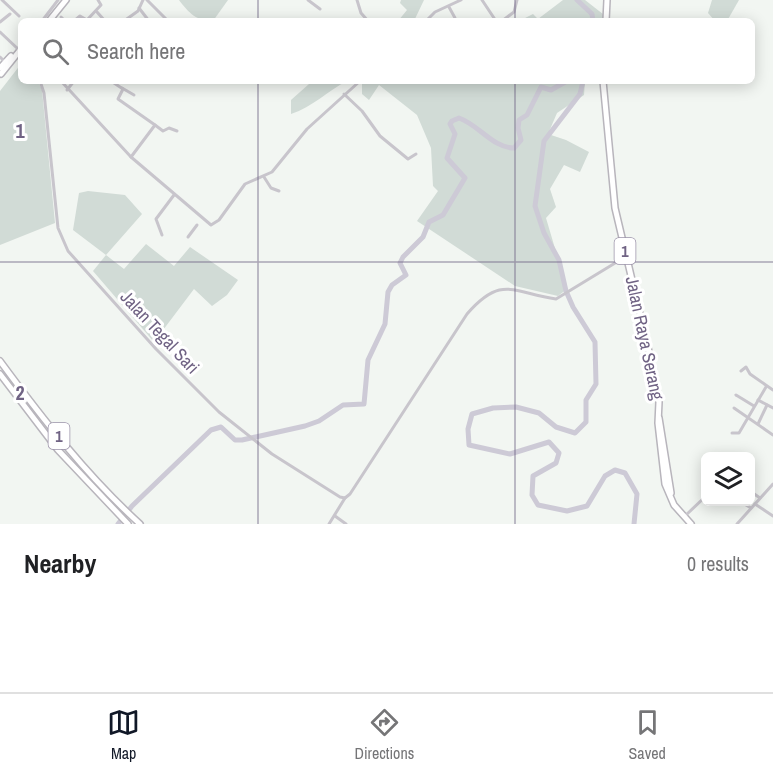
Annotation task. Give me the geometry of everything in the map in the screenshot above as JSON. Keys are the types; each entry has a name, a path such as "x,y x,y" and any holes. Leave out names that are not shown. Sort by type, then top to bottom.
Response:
{"highway":[{"path":"606,18 607,0"},
{"path":"51,18 60,1"},
{"path":"0,71 5,62 18,51"},
{"path":"0,71 18,51"},
{"name":"Jalan Raya Serang","path":"603,84 615,208 645,329 670,491 695,524"},
{"name":"1","path":"0,361 31,404 122,508 140,524"},
{"name":"1","path":"0,374 58,450 126,522"},
{"path":"25,409 31,404"},
{"name":"Jalan Raya Serang","path":"659,418 665,484 674,505 691,524"}],"street":[{"path":"2,0 19,16"},
{"path":"90,18 97,12 100,5 98,0"},
{"path":"127,18 145,0 165,18"},
{"path":"308,0 320,9"},
{"path":"357,0 361,13 365,18"},
{"path":"429,18 435,12 461,0"},
{"path":"482,0 494,18"},
{"path":"506,18 514,12 517,0"},
{"path":"45,18 60,1"},
{"path":"449,7 455,18"},
{"path":"139,8 146,18"},
{"path":"97,12 102,18"},
{"path":"0,22 10,14"},
{"path":"0,32 18,47"},
{"path":"0,57 5,62"},
{"name":"Jalan Tegal Sari","path":"41,84 44,93 57,228 62,242 156,349 237,428 307,476 345,498"},
{"path":"63,84 131,157 174,195 200,222 211,225 215,224 245,184 264,177 275,168 307,129 356,84"},
{"path":"67,90 72,84"},
{"path":"116,84 134,95"},
{"path":"122,88 118,99 163,131 169,128 177,131"},
{"path":"344,94 385,141 408,159 416,154"},
{"path":"131,157 155,125"},
{"path":"264,177 271,188 279,191"},
{"path":"162,235 156,219 174,195"},
{"path":"188,237 200,222"},
{"path":"329,524 467,314 480,300 502,289 556,299 626,257"},
{"path":"741,371 746,367 750,374 773,390"},
{"path":"732,433 738,434 766,387"},
{"path":"736,396 754,406"},
{"path":"758,400 773,408"},
{"path":"758,424 767,405"},
{"path":"734,408 773,435"},
{"path":"773,484 755,504 773,516"},
{"path":"755,494 760,498"},
{"path":"686,515 701,500"},
{"path":"737,524 751,508 748,506"},
{"path":"335,516 346,524"}],"shaded area":[{"path":"179,0 228,0 215,18 198,18 186,9"},
{"path":"401,0 424,0 415,18 400,18 407,10 400,3"},
{"path":"563,0 585,0 608,18 539,18"},
{"path":"712,0 739,0 729,18 712,18 708,13"},
{"path":"533,14 537,18 525,18"},
{"path":"18,68 18,84 39,84 42,90 55,223 0,245 0,91"},
{"path":"309,84 342,84 291,114 291,100"},
{"path":"362,84 585,84 584,95 557,113 548,134 589,152 580,172 564,165 550,189 556,207 546,218 567,289 558,296 515,286 417,221 438,191 433,186 431,148 417,115 379,85 369,100 362,94"},
{"path":"88,191 125,195 142,214 106,255 73,230 79,193"},
{"path":"146,244 174,266 190,247 238,280 227,295 212,306 194,289 154,342 93,271 106,255 124,269"}],"waterway":[{"path":"577,0 592,14 593,18"},
{"path":"118,524 132,506 211,430 221,427 235,440 242,440 305,426 319,421 343,405 364,404 368,360 385,324 388,292 392,285 406,275 400,263 423,237 429,222 443,215 465,178 447,158 455,134 450,124 459,118 499,144 514,148 521,140 519,120 527,115 541,87 551,90 562,84"},
{"path":"582,84 580,94 544,141 535,206 544,233 559,260 566,291 573,307 595,342 596,384 586,400 586,422 575,433 556,427 539,413 516,407 493,408 472,414 468,429 469,445 510,454 549,442 559,453 556,463 533,476 532,495 538,505 567,511 587,506 605,476 615,470 625,473 637,494 634,524"}]}
